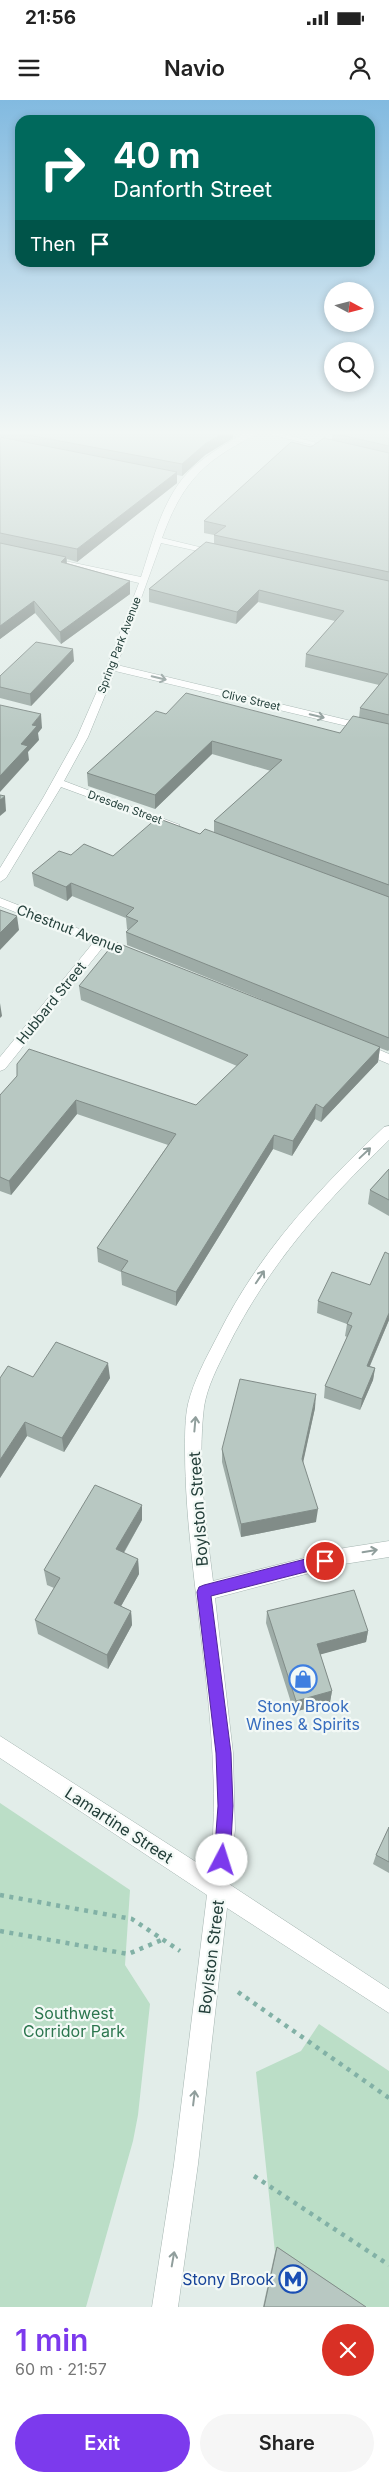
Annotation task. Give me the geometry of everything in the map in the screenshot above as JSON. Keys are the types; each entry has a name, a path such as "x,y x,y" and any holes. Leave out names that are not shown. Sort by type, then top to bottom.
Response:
{"street":[{"name":"Spring Park Avenue","path":"0,878 58,782 91,718 112,667 160,534"},
{"path":"158,540 226,554"},
{"path":"48,560 144,581"},
{"name":"Clive Street","path":"112,667 389,733"},
{"name":"Dresden Street","path":"58,782 183,828"},
{"name":"Chestnut Avenue","path":"0,902 137,956"},
{"name":"Hubbard Street","path":"0,1066 101,941"},
{"path":"353,1044 389,1059"},
{"name":"Boylston Street","path":"164,2307 186,2164 225,1830 225,1779 204,1592 193,1464 196,1406 204,1380 238,1313 286,1239 349,1168 389,1131"},
{"path":"204,1592 344,1556 389,1549"},
{"name":"Lamartine Street","path":"0,1746 389,2002"}],"path":[{"path":"0,1895 132,1919 164,1940 128,1954 0,1931"},
{"path":"262,2009 389,2098"},
{"path":"254,2176 389,2264"}],"green space":[{"name":"Southwest Corridor Park","path":"0,1803 130,1890 125,1965 150,2004 138,2115 133,2141 86,2307 0,2307"},
{"path":"319,2024 389,2071 389,2307 357,2307 275,2252 256,2072 301,2051"}],"building":[{"path":"5,534 96,534 77,549"},
{"path":"389,534 389,572 214,535"},
{"path":"206,542 389,581 389,715 360,708 388,674 306,654 344,611 259,590 237,612 149,589"},
{"path":"0,543 66,557 61,562 130,581 60,632 34,601 0,626"},
{"path":"36,642 73,649 30,694 0,687 0,676"},
{"path":"186,693 340,733 353,716 389,724 389,885 214,821 282,760 212,741 155,795 87,773 156,711 166,714"},
{"path":"0,705 41,714 32,725 37,726 21,744 28,746 0,776"},
{"path":"157,818 200,834 205,829 389,897 389,1038 126,932 138,921 126,916 134,908 71,883 66,887 32,873 59,851 71,855 84,844 113,856"},
{"path":"0,910 17,916 0,933"},
{"path":"115,942 380,1047 323,1108 316,1104 293,1141 274,1135 176,1292 121,1271 128,1261 97,1248 176,1134 76,1100 9,1181 0,1177 0,1095 17,1076 17,1064 29,1049 196,1105 248,1055 79,986"},
{"path":"389,1169 389,1200 370,1190"},
{"path":"385,1252 389,1254 389,1313 367,1366 375,1368 362,1399 325,1386 352,1326 347,1324 352,1313 318,1301 332,1272 370,1285"},
{"path":"56,1342 108,1363 62,1438 25,1422 0,1460 0,1378 8,1366 33,1377"},
{"path":"240,1379 316,1394 302,1459 318,1509 241,1524 222,1449"},
{"path":"95,1485 142,1505 116,1549 138,1559 114,1603 131,1611 107,1655 35,1620 60,1578 44,1570"},
{"name":"Stony Brook Wines & Spirits","path":"354,1590 368,1631 317,1644 332,1691 296,1701 267,1611"},
{"path":"389,1827 389,1862 376,1855"},
{"name":"Stony Brook","path":"277,2247 366,2307 264,2307"}],"place":[{"name":"Stony Brook Wines & Spirits","path":"303,1679"},
{"name":"Stony Brook","path":"293,2279"}],"route":[{"path":"222,1860 225,1830 225,1779 204,1592 325,1561"}]}
